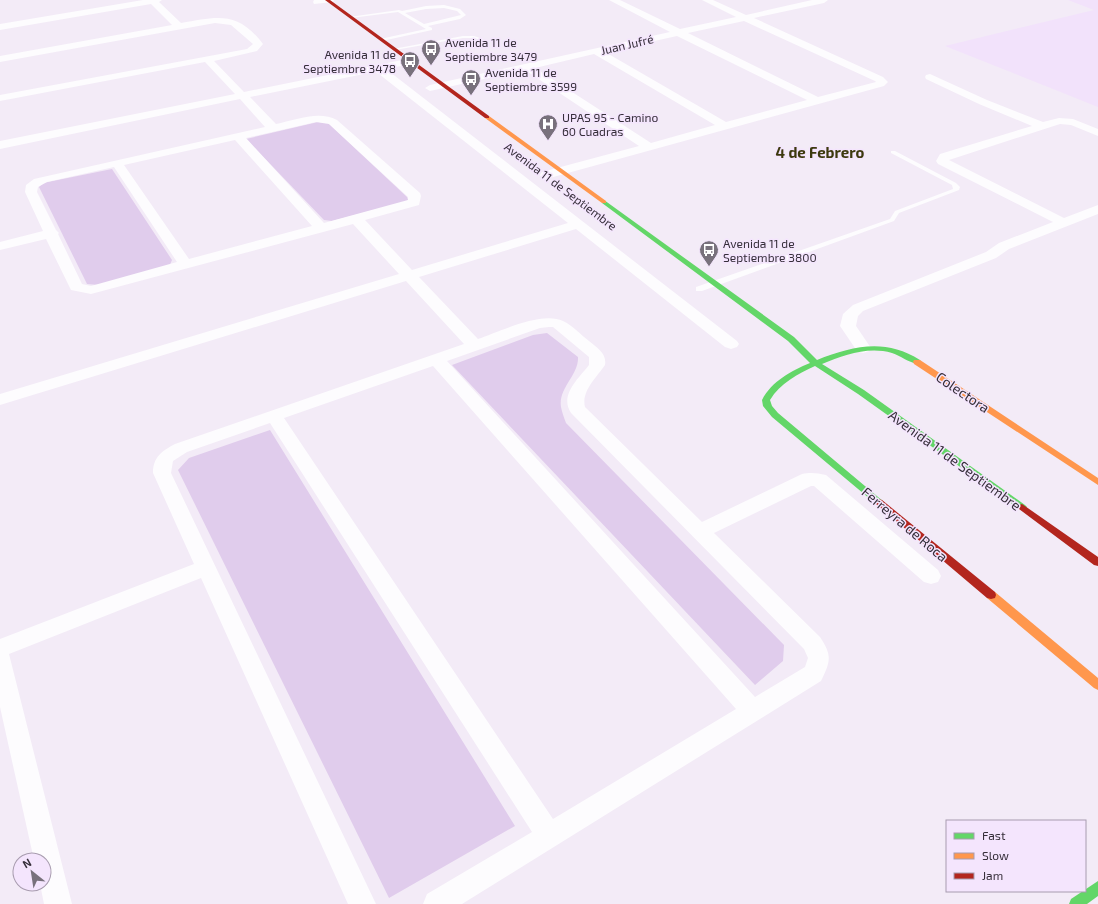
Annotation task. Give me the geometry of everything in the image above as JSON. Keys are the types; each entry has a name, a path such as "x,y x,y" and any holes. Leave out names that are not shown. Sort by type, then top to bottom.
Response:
{"main road":[{"name":"Avenida 11 de Septiembre","path":"328,0 382,40 401,58 411,74"},
{"name":"Avenida 11 de Septiembre","path":"316,1 401,58 444,84 791,339 814,362 861,392 1097,562"},
{"path":"427,86 442,97"},
{"name":"Avenida 11 de Septiembre","path":"543,173 558,184"},
{"name":"Colectora","path":"814,362 863,348 878,348 898,352 914,360 1098,482"},
{"name":"Avenida 11 de Septiembre","path":"796,356 814,362"},
{"name":"Ferreyra de Roca","path":"814,362 776,384 768,393 766,400 767,406 775,415 1098,685"},
{"path":"1076,904 1098,888"}],"street":[{"path":"0,27 155,0 179,26"},
{"path":"316,1 328,0"},
{"path":"612,0 817,101"},
{"path":"543,173 561,171 883,82 879,78 706,0"},
{"name":"Juan Jufré","path":"427,86 444,84 745,18 804,2 824,0"},
{"path":"0,59 215,20 234,22 258,44 254,49 249,51 0,98"},
{"path":"596,51 724,126"},
{"path":"0,136 376,69 401,58"},
{"path":"0,145 401,58"},
{"path":"207,59 273,128"},
{"path":"526,66 649,147"},
{"path":"376,69 383,72 731,344"},
{"path":"930,77 983,102 1042,126"},
{"path":"316,119 329,120 333,122 415,196 414,202 407,206 357,220 103,288 91,290 76,287 52,233 31,192 33,184 42,179 273,128 316,119"},
{"path":"1063,222 942,161 944,158 1042,126 1066,120 1098,133"},
{"path":"238,136 322,229"},
{"path":"117,163 186,265"},
{"path":"863,348 848,326 851,314 858,308 991,255 1004,246 1098,208"},
{"path":"357,220 475,346"},
{"path":"0,400 578,224"},
{"path":"0,246 52,233"},
{"path":"362,904 162,473 162,464 167,456 181,448 538,324 549,322 563,327 596,355 598,360 597,365 575,395 574,402 577,409 812,643 819,654 819,664 813,674 437,904"},
{"path":"437,360 753,711"},
{"path":"274,416 549,836"},
{"path":"701,531 809,479 819,480 931,576"},
{"path":"0,648 206,568"},
{"path":"0,658 58,904"}],"lane":[{"path":"351,18 443,5 454,7 462,11 464,15 458,18 424,25"},
{"path":"382,40 430,29 402,12"},
{"path":"401,58 463,37 474,37 481,39"},
{"path":"700,289 892,220 897,212 956,190 957,187 954,184 893,152"}],"shaded area":[{"path":"1068,0 1098,0 1098,107 945,46 1094,10"},
{"path":"318,122 328,123 407,197 408,200 332,221 324,220 246,139"},
{"path":"112,169 172,260 169,267 99,285 87,284 39,187 43,183"},
{"path":"547,333 578,357 575,370 565,388 561,400 561,409 566,423 784,645 783,661 755,685 452,365 533,335"},
{"path":"270,430 515,826 389,898 178,470 189,458"}],"traffic: fast":[{"path":"604,202 791,339 814,362 861,392 1022,507"},
{"path":"879,502 775,415 767,406 766,400 771,391 795,373 829,358 859,349 882,348 901,353 917,362"},
{"path":"1076,904 1098,888"}],"traffic: slow":[{"path":"487,117 604,202"},
{"path":"917,362 1098,482"},
{"path":"991,595 1098,685"}],"traffic: jam":[{"path":"327,0 487,117"},
{"path":"879,502 991,595"},
{"path":"1022,507 1098,562"}],"place":[{"name":"Avenida 11 de Septiembre 3479","path":"431,66"},
{"name":"Avenida 11 de Septiembre 3478","path":"410,78"},
{"name":"Avenida 11 de Septiembre 3599","path":"471,96"},
{"name":"UPAS 95 - Camino 60 Cuadras","path":"548,141"},
{"name":"Avenida 11 de Septiembre 3800","path":"709,267"}],"district":[{"name":"4 de Febrero","path":"820,152"}]}
